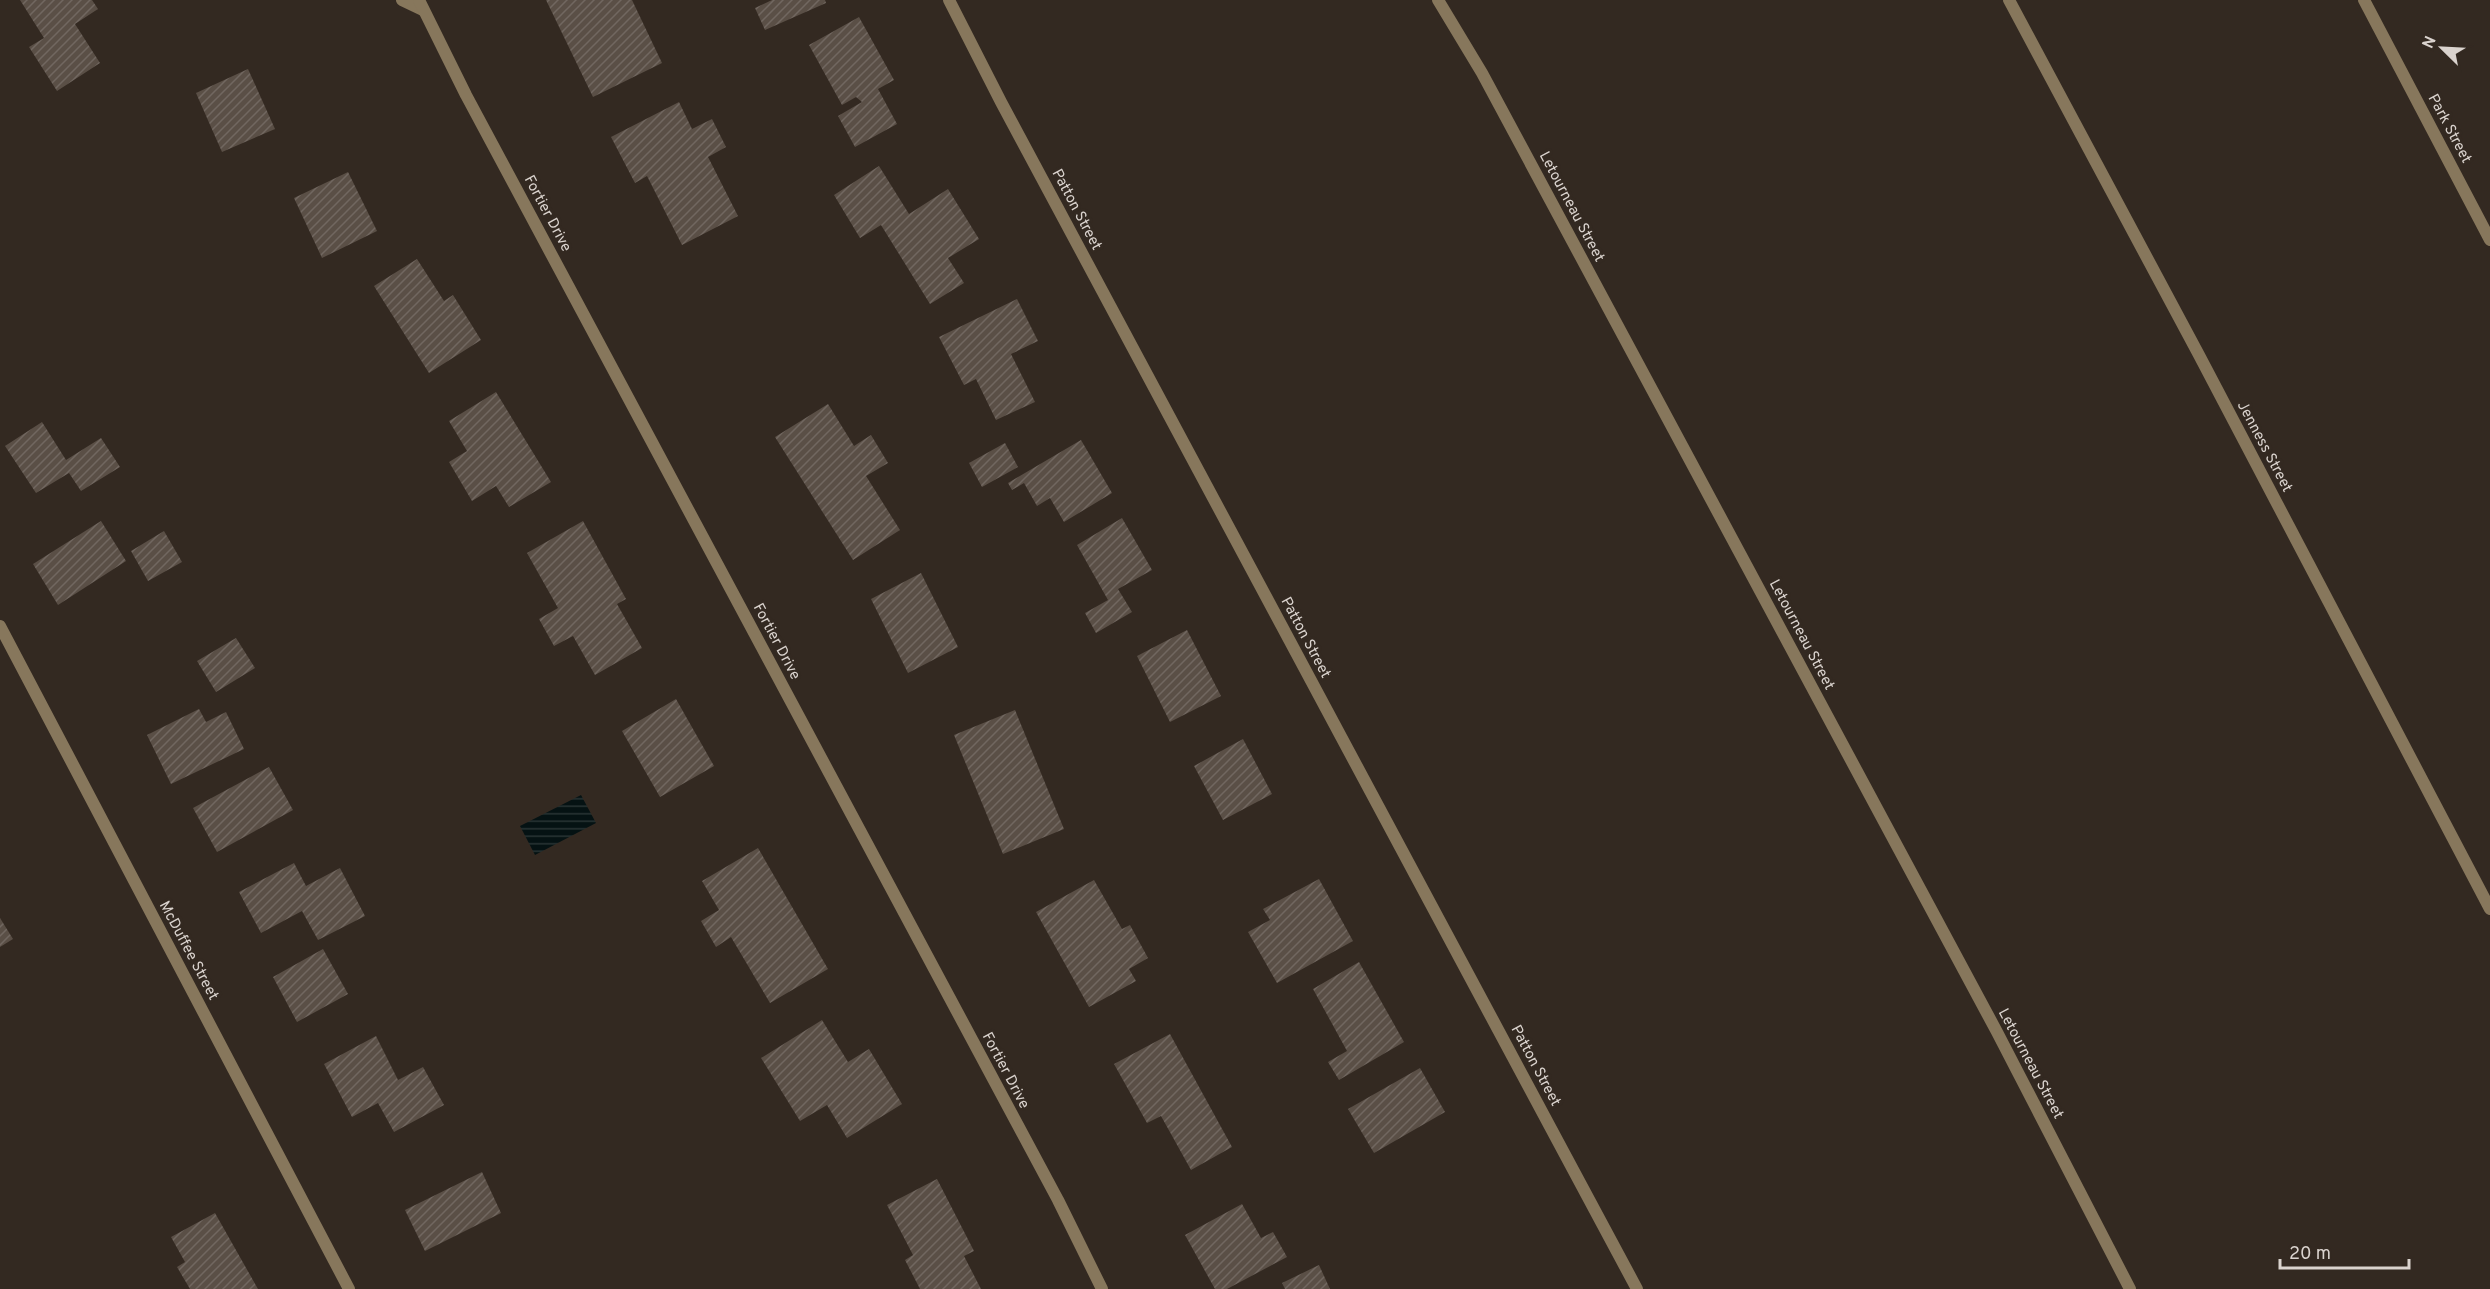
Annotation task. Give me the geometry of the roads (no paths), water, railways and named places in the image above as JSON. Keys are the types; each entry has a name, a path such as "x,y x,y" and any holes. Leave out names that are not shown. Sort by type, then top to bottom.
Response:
{"street":[{"name":"Fortier Drive","path":"402,0 421,5 477,116 1052,1190 1102,1289"},
{"name":"Patton Street","path":"949,0 1012,123 1637,1289"},
{"name":"Letourneau Street","path":"1438,0 1488,83 1985,1011 2130,1289"},
{"name":"Jenness Street","path":"2009,0 2210,376 2490,909"},
{"name":"Park Street","path":"2364,0 2490,240"},
{"name":"McDuffee Street","path":"0,626 349,1289"}]}
